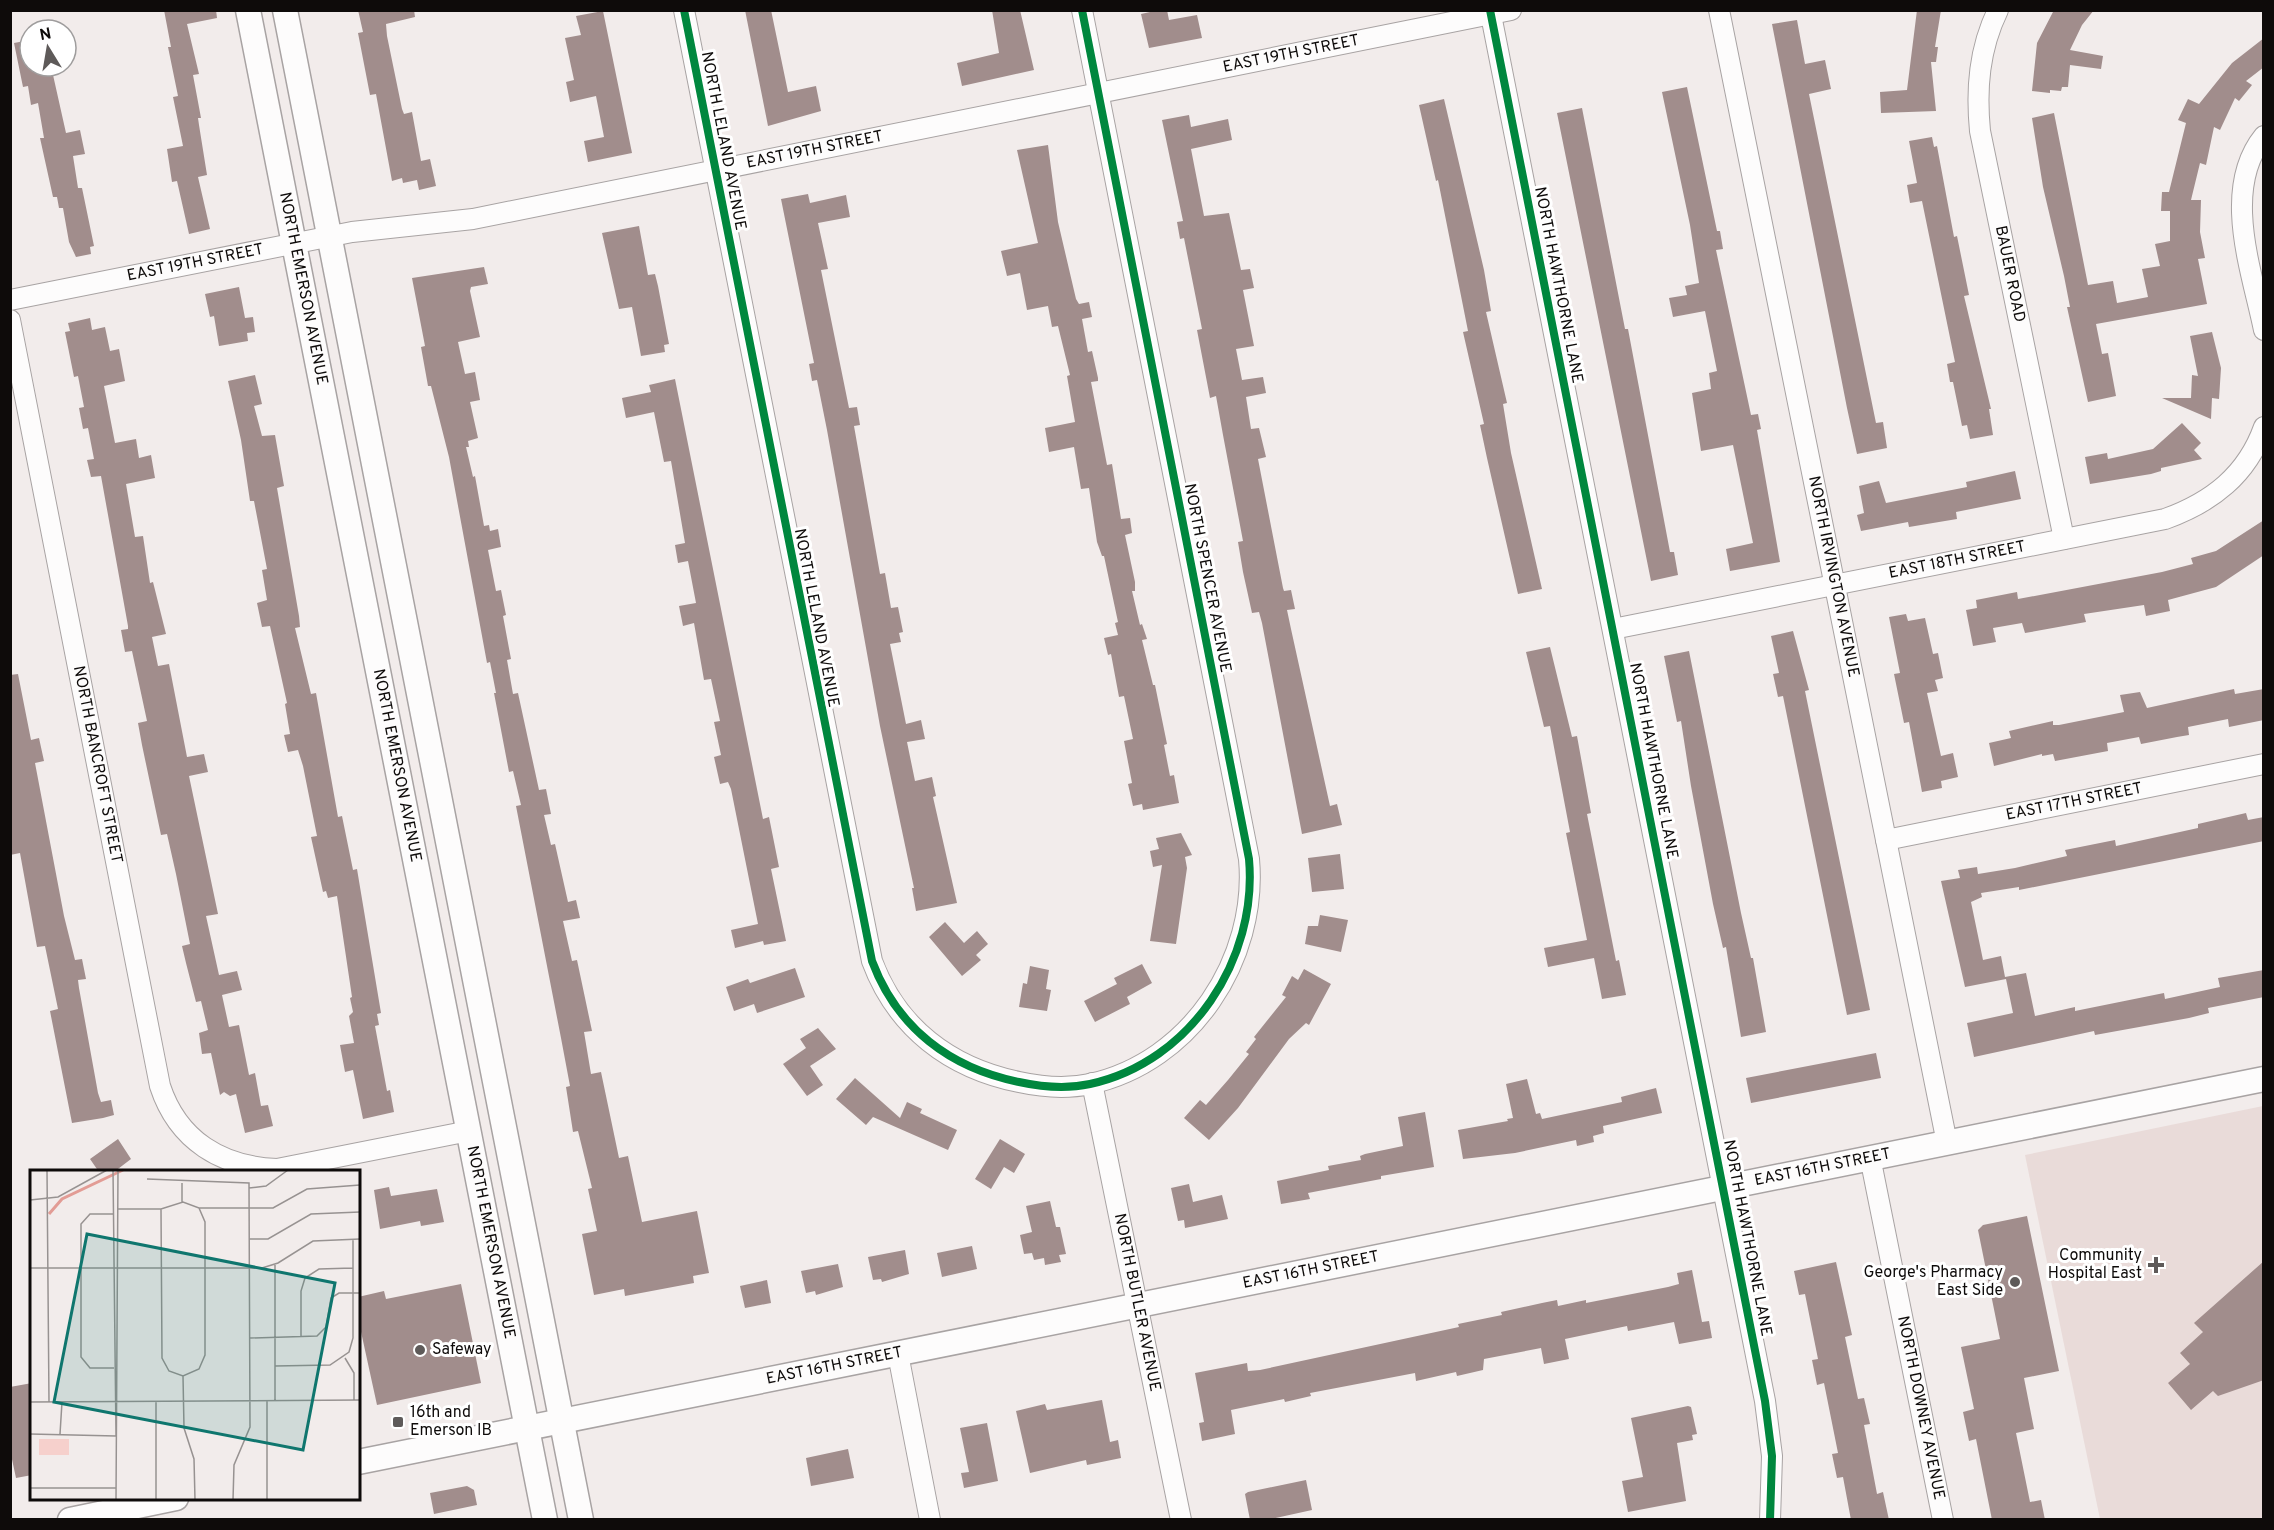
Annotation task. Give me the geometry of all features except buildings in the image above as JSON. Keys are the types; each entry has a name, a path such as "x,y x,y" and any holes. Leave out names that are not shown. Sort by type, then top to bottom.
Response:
{"main road":[{"name":"NORTH EMERSON AVENUE","path":"248,10 545,1520"},
{"path":"285,10 581,1520"},
{"name":"EAST 16TH STREET","path":"360,1462 2264,1079"},
{"path":"70,1520 166,1500"}],"street":[{"name":"NORTH LELAND AVENUE","path":"684,10 867,944 875,970 887,995 909,1024 929,1043 959,1063 1001,1079 1034,1085 1056,1087 1092,1083"},
{"name":"NORTH SPENCER AVENUE","path":"1082,10 1249,859 1250,878 1247,915 1238,951 1222,984 1201,1015 1181,1035 1152,1058 1128,1071 1092,1083"},
{"name":"EAST 19TH STREET","path":"10,300 385,226 473,219 1511,10"},
{"name":"NORTH IRVINGTON AVENUE","path":"1719,10 1947,1143"},
{"name":"BAUER ROAD","path":"1998,10 1989,32 1980,68 1978,104 1980,131 2064,539"},
{"name":"NORTH HAWTHORNE LANE","path":"1490,13 1768,1419 1772,1474 1770,1520"},
{"path":"2264,136 2248,168 2242,194 2242,214 2264,330"},
{"name":"NORTH BANCROFT STREET","path":"10,320 160,1086 171,1113 188,1135 217,1155 246,1167 278,1168 469,1131"},
{"name":"EAST 18TH STREET","path":"1613,629 2165,519 2207,501 2221,490 2246,463 2264,427"},
{"name":"EAST 17TH STREET","path":"1886,840 2264,764"},
{"name":"NORTH BUTLER AVENUE","path":"1092,1083 1181,1520"},
{"name":"NORTH DOWNEY AVENUE","path":"1870,1157 1943,1520"},
{"path":"898,1354 930,1520"}],"shaded area":[{"name":"Community Hospital East","path":"2263,1106 2263,1519 2100,1519 2025,1155"}],"cycle path":[{"path":"684,10 872,961 883,985 911,1025 949,1055 970,1067 994,1076 1028,1084 1063,1087 1090,1084 1126,1072 1159,1054 1187,1030 1211,1001 1229,968 1242,933 1249,896 1249,859 1082,10"},
{"path":"1490,10 1765,1401 1772,1456 1770,1520"}],"place":[{"name":"Community Hospital East","path":"2156,1265"},
{"name":"George's Pharmacy East Side","path":"2015,1282"},
{"name":"Safeway","path":"420,1350"},
{"name":"16th and Emerson IB","path":"398,1422"}]}
